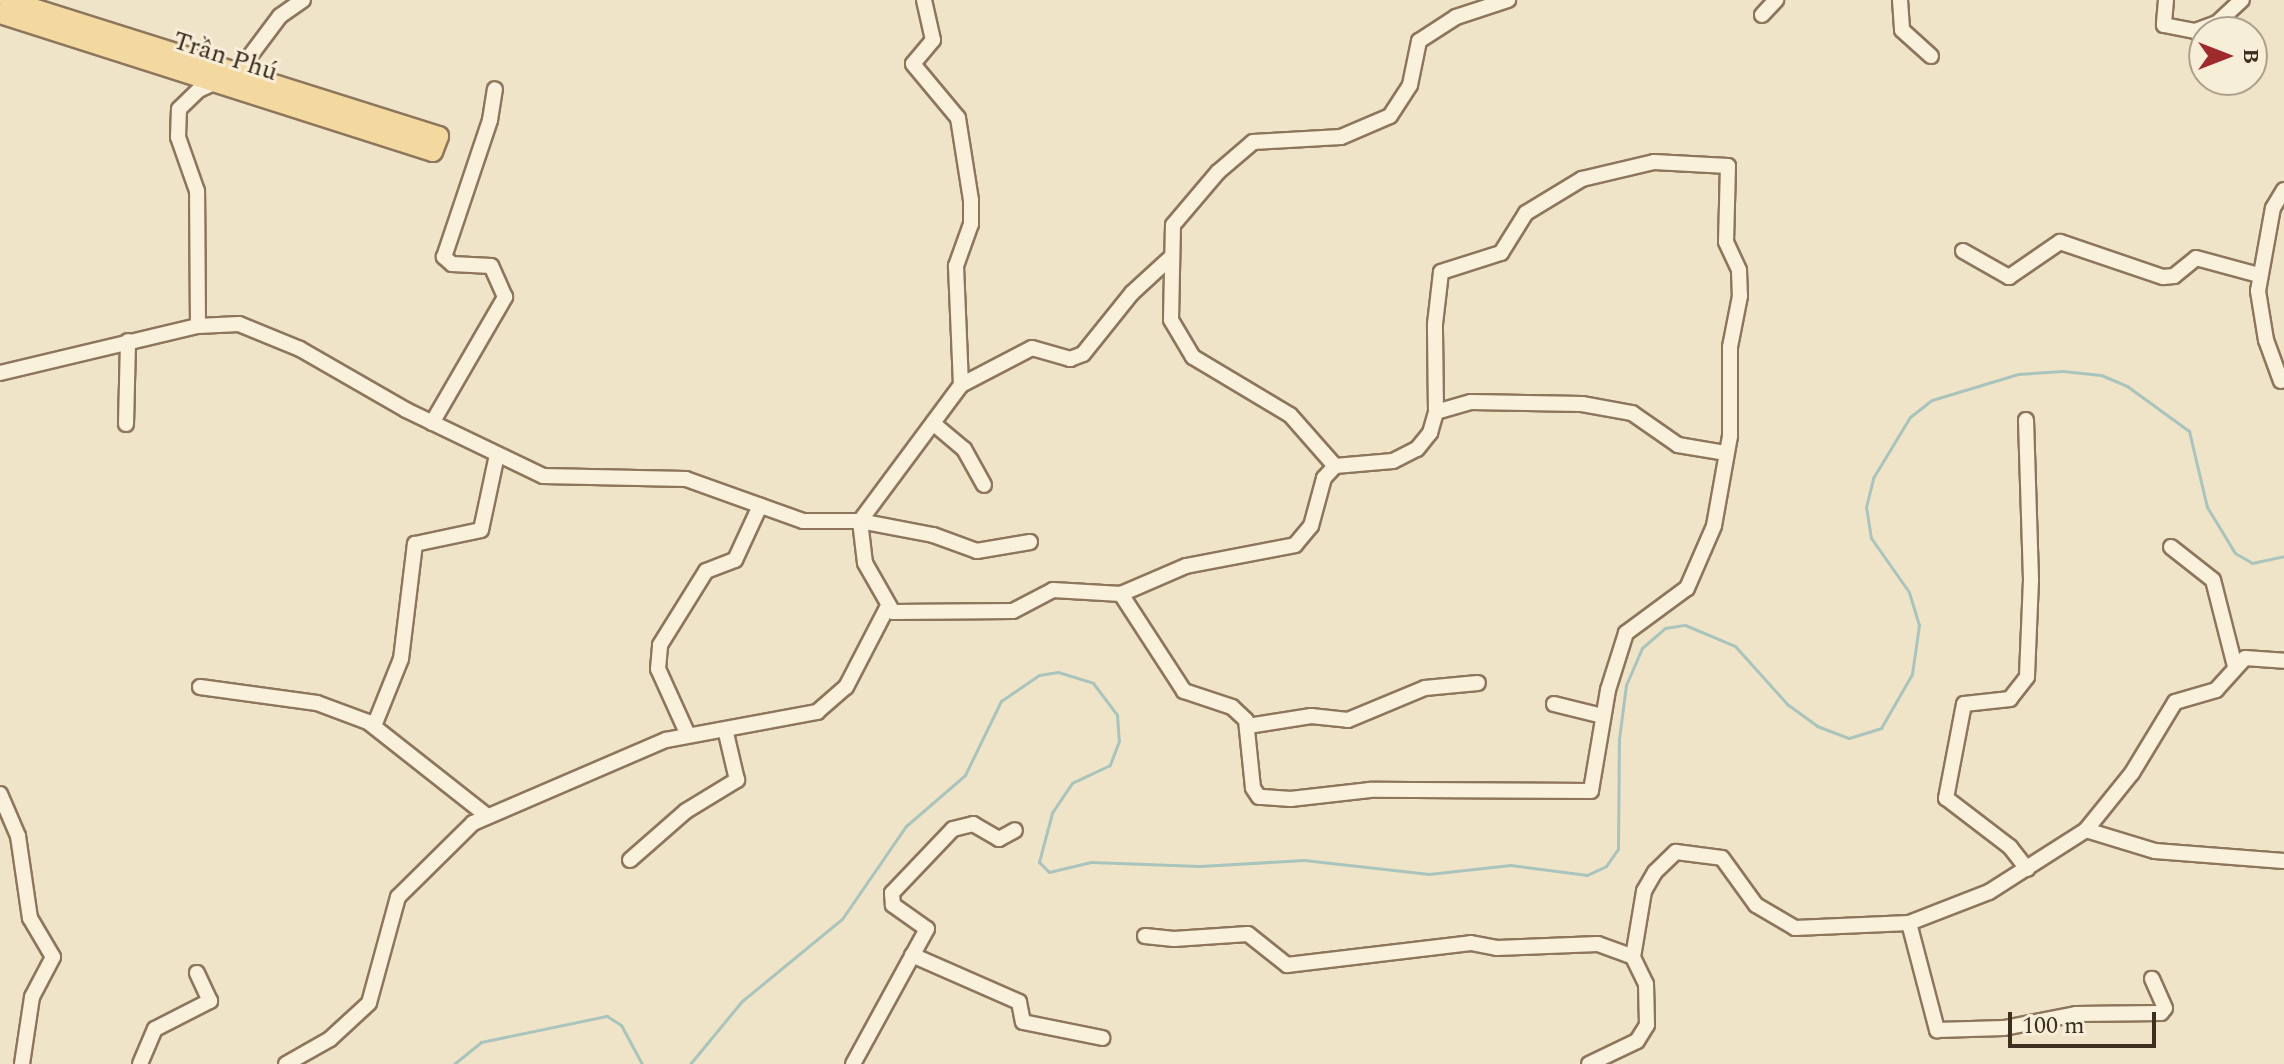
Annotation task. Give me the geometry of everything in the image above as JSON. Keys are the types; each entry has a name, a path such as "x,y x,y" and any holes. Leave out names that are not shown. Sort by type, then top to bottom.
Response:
{"main road":[{"name":"Trần Phú","path":"8,0 230,78 436,144"},
{"name":"Trần Phú","path":"0,14 230,78"}],"street":[{"path":"198,326 197,191 178,137 178,115 199,90 230,78 280,16 303,0"},
{"path":"924,0 933,40 913,64 958,118 971,200 971,224 956,266 961,385"},
{"path":"1335,466 1290,415 1193,357 1187,338 1171,320 1170,258 1176,220 1253,142 1318,141 1365,131 1399,106 1413,74 1419,41 1456,17 1508,0"},
{"path":"1762,15 1776,0"},
{"path":"1900,0 1902,30 1931,56"},
{"path":"2166,0 2164,25 2195,31 2217,23 2242,0"},
{"path":"432,423 505,297 491,266 452,264 444,257 481,149 495,89"},
{"path":"1121,594 1184,691 1232,707 1248,726 1253,788 1264,799 1370,790 1581,794 1591,790 1611,674 1630,627 1672,603 1693,579 1714,526 1732,420 1730,347 1740,278 1726,242 1725,163 1654,162 1582,179 1526,213 1501,253 1441,272 1435,324 1436,412 1425,441 1404,457 1335,466 1324,478 1311,526 1295,545 1186,566 1121,594 1053,590 1013,611 904,615 887,608 865,563 860,521 961,385 1032,348 1070,359 1083,354 1132,293 1170,258"},
{"path":"2281,381 2263,328 2259,275 2273,208 2284,190"},
{"path":"1963,251 2009,277 2060,242 2163,277 2174,276 2196,258 2259,275"},
{"path":"0,373 198,326 250,326 432,423 497,455 554,477 686,479 803,521 860,521 933,535 977,551 1030,542"},
{"path":"126,424 128,341"},
{"path":"1436,412 1490,401 1582,404 1632,413 1678,445 1726,453"},
{"path":"2026,420 2031,580 2027,677 2010,699 1964,704 1946,798 2004,841 2027,869"},
{"path":"934,424 964,449 984,485"},
{"path":"374,726 401,659 415,544 481,530 497,455"},
{"path":"688,735 658,669 660,645 706,571 735,560 760,506"},
{"path":"2171,547 2213,580 2235,666"},
{"path":"286,1064 330,1039 369,1003 398,897 485,814 688,735 813,714 826,706 855,674 887,608"},
{"path":"1591,1064 1637,1041 1647,1025 1646,984 1633,957 1648,881 1682,850 1722,858 1756,905 1795,928 1909,923 1984,894 2086,830 2132,773 2175,702 2216,690 2235,666 2253,657 2284,661"},
{"path":"1248,726 1311,716 1348,720 1425,688 1478,683"},
{"path":"200,687 317,703 374,726 485,814"},
{"path":"1554,704 1603,716"},
{"path":"630,860 686,811 737,780 725,729"},
{"path":"0,794 5,821 18,836 30,918 53,957 32,997 22,1064"},
{"path":"853,1064 927,929 893,905 892,893 953,829 973,824 999,839 1015,830"},
{"path":"2086,830 2191,857 2284,861"},
{"path":"1909,923 1937,1030 2004,1028 2076,1014 2161,1013 2165,1008 2152,979"},
{"path":"1145,936 1174,939 1248,934 1287,965 1471,943 1497,948 1598,944 1633,957"},
{"path":"912,955 1019,1002 1023,1022 1102,1038"},
{"path":"140,1064 155,1029 210,1001 197,973"}],"waterway":[{"path":"690,1064 742,1001 842,919 906,826 965,775 1001,701 1039,675 1058,672 1093,683 1117,715 1119,741 1110,765 1072,783 1052,813 1039,862 1049,872 1091,862 1200,866 1304,860 1429,874 1511,865 1587,875 1606,866 1618,849 1619,739 1626,685 1642,648 1665,628 1685,625 1735,646 1787,704 1817,726 1849,738 1881,728 1912,674 1919,625 1909,592 1871,538 1866,507 1873,478 1910,417 1932,400 2018,374 2063,371 2101,375 2127,386 2189,431 2207,507 2235,553 2252,563 2284,556"},
{"path":"454,1064 481,1042 607,1016 621,1025 642,1064"}]}
